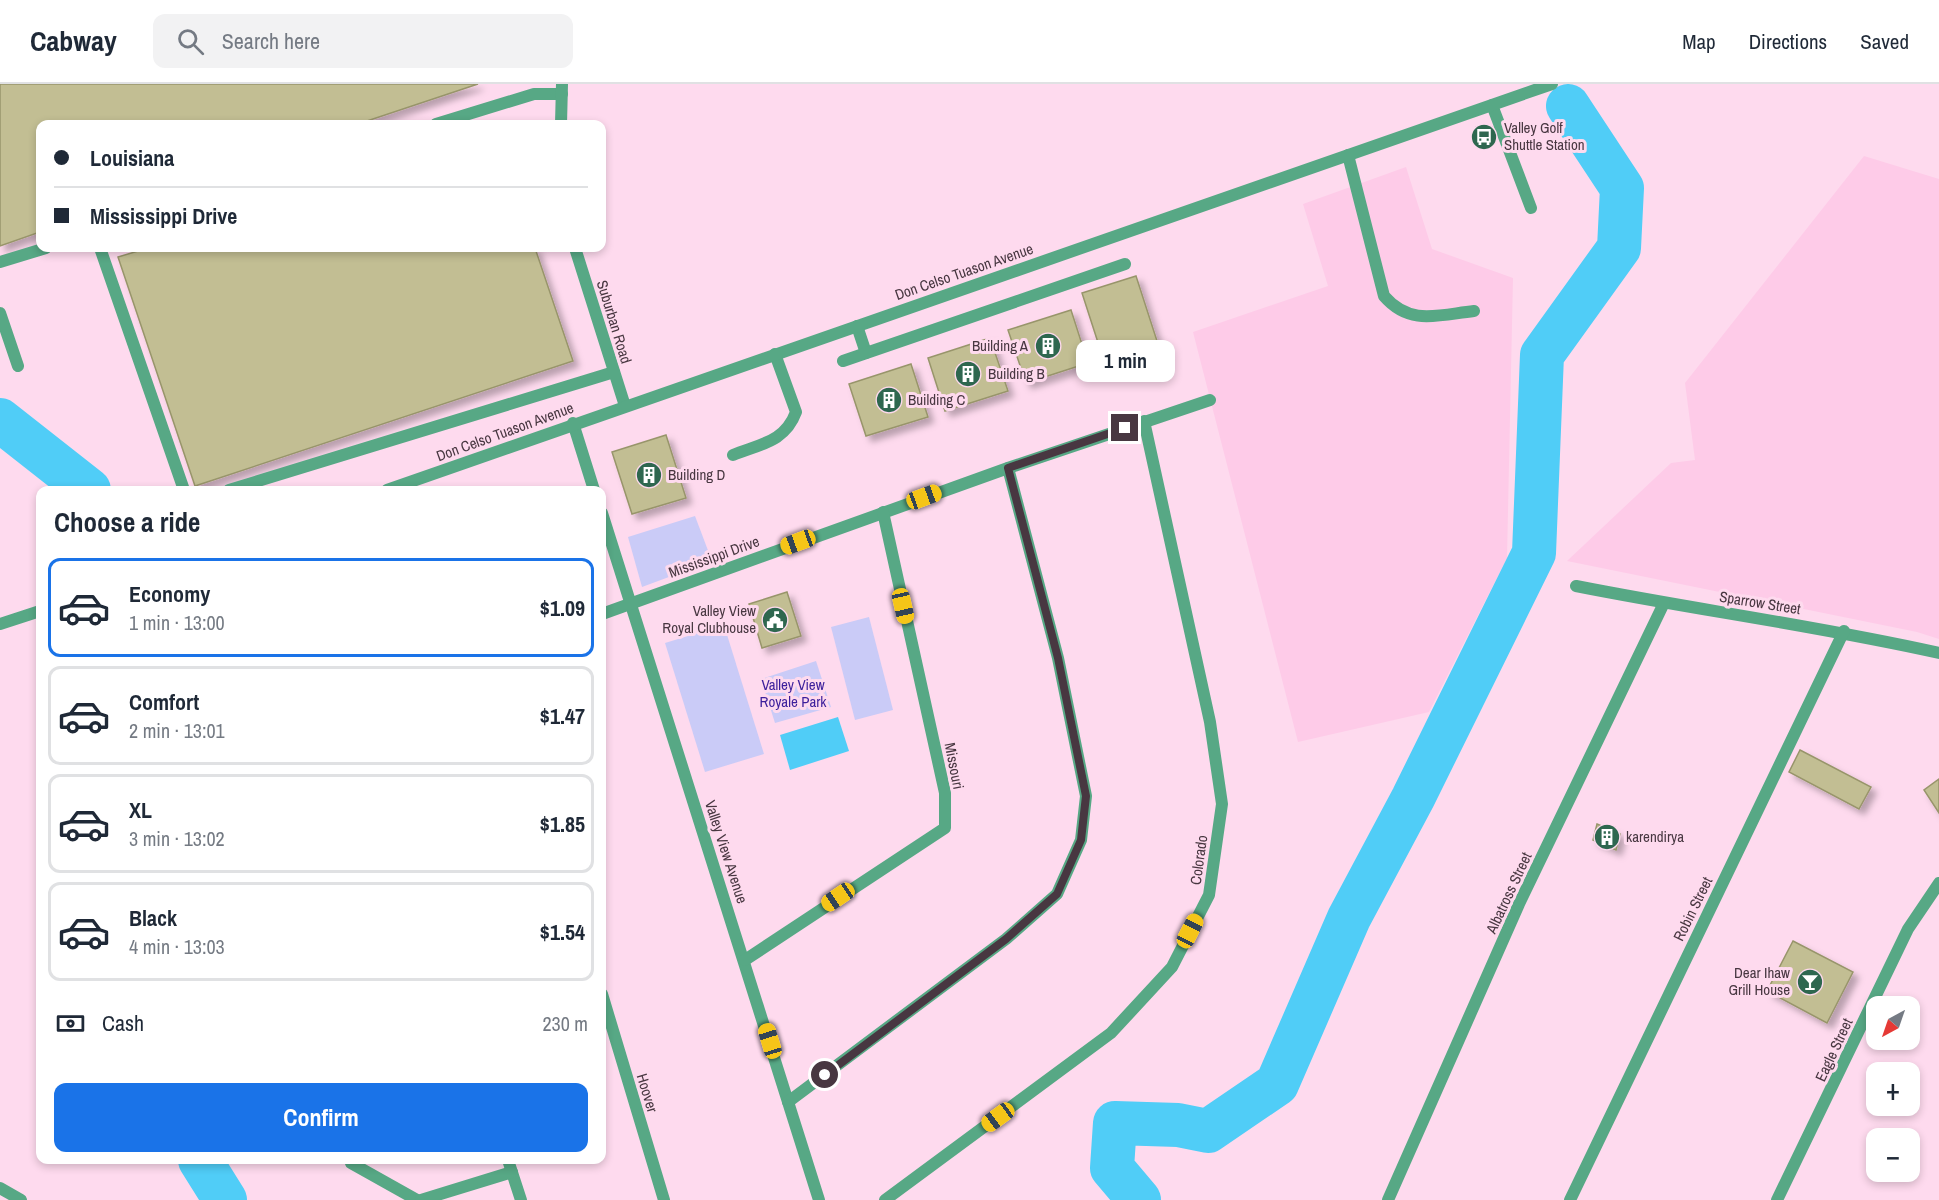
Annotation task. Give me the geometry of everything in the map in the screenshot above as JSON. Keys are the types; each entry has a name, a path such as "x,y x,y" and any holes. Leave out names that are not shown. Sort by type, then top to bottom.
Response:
{"street":[{"name":"Don Celso Tuason Avenue","path":"398,486 573,423 1552,84"},
{"path":"449,120 534,94 562,89 561,120"},
{"path":"1492,105 1531,208"},
{"path":"1348,155 1384,296 1395,309 1412,317 1474,312"},
{"path":"0,262 36,251"},
{"path":"101,252 183,486"},
{"name":"Suburban Road","path":"576,252 625,406"},
{"path":"843,361 1125,264"},
{"path":"0,313 18,366"},
{"path":"857,326 866,353"},
{"path":"733,455 779,437 790,429 796,412 775,354"},
{"path":"266,484 614,372"},
{"name":"Mississippi Drive","path":"606,612 1008,468 1210,400"},
{"name":"Colorado","path":"885,1200 1111,1033 1172,967 1209,895 1222,804 1210,722 1144,421"},
{"path":"573,423 593,486"},
{"path":"788,1102 1006,939 1057,894 1081,840 1086,796 1058,658 1008,468"},
{"name":"Missouri","path":"745,960 945,828 945,793 883,512"},
{"name":"Valley View Avenue","path":"606,526 819,1200"},
{"name":"Sparrow Street","path":"1576,586 1664,603 1844,631 1939,653"},
{"name":"Albatross Street","path":"1388,1200 1520,903 1664,603"},
{"path":"0,624 36,611"},
{"name":"Robin Street","path":"1570,1200 1844,631"},
{"name":"Eagle Street","path":"1777,1200 1908,929 1939,883"},
{"name":"Hoover","path":"606,1007 664,1200"},
{"path":"353,1164 419,1200 510,1166 521,1200"},
{"path":"0,1188 21,1200"}],"shaded area":[{"path":"1864,156 1939,179 1939,639 1917,632 1567,561 1671,463 1695,460 1685,383"},
{"path":"1406,167 1432,249 1513,278 1507,558 1429,712 1298,742 1193,332 1328,286 1303,204"},
{"path":"838,717 849,751 790,770 780,735"}],"green space":[{"path":"695,516 712,561 642,587 628,537"},
{"path":"869,617 893,710 855,720 831,627"},
{"path":"724,625 764,754 705,772 665,643"},
{"name":"Valley View Royale Park","path":"816,661 831,707 775,723 761,679"}],"building":[{"path":"0,84 478,84 370,120 36,120 36,233 0,246"},
{"path":"135,252 536,252 573,361 195,486 118,257"},
{"path":"1136,276 1157,341 1103,358 1082,293"},
{"name":"Building A","path":"1071,310 1088,363 1026,383 1008,330"},
{"name":"Building B","path":"990,338 1008,391 945,411 928,358"},
{"name":"Building C","path":"911,364 928,417 866,436 849,384"},
{"name":"Building D","path":"666,435 686,498 632,514 612,452"},
{"name":"Valley View Royal Clubhouse","path":"787,592 801,636 762,648 749,604"},
{"path":"1800,750 1871,787 1859,809 1789,772"},
{"path":"1939,779 1939,813 1924,790"},
{"name":"karendirya","path":"1597,824 1620,834 1616,850 1593,840"},
{"name":"Dear Ihaw Grill House","path":"1793,941 1853,972 1827,1023 1767,991"}],"waterway":[{"path":"1139,1200 1112,1168 1115,1123 1178,1125 1208,1131 1277,1084 1349,918 1413,798 1534,553 1542,355 1619,248 1622,188 1568,106"},
{"path":"0,420 84,486"},
{"path":"202,1164 225,1200"}],"place":[{"name":"Valley Golf Shuttle Station","path":"1484,137"},
{"name":"Building A","path":"1048,346"},
{"name":"Building B","path":"968,374"},
{"name":"Building C","path":"889,400"},
{"name":"Building D","path":"649,475"},
{"name":"Valley View Royal Clubhouse","path":"775,620"},
{"name":"karendirya","path":"1607,837"},
{"name":"Dear Ihaw Grill House","path":"1810,982"}],"route":[{"path":"825,1075 1006,939 1057,894 1081,840 1086,796 1058,658 1008,468 1125,428"}]}
